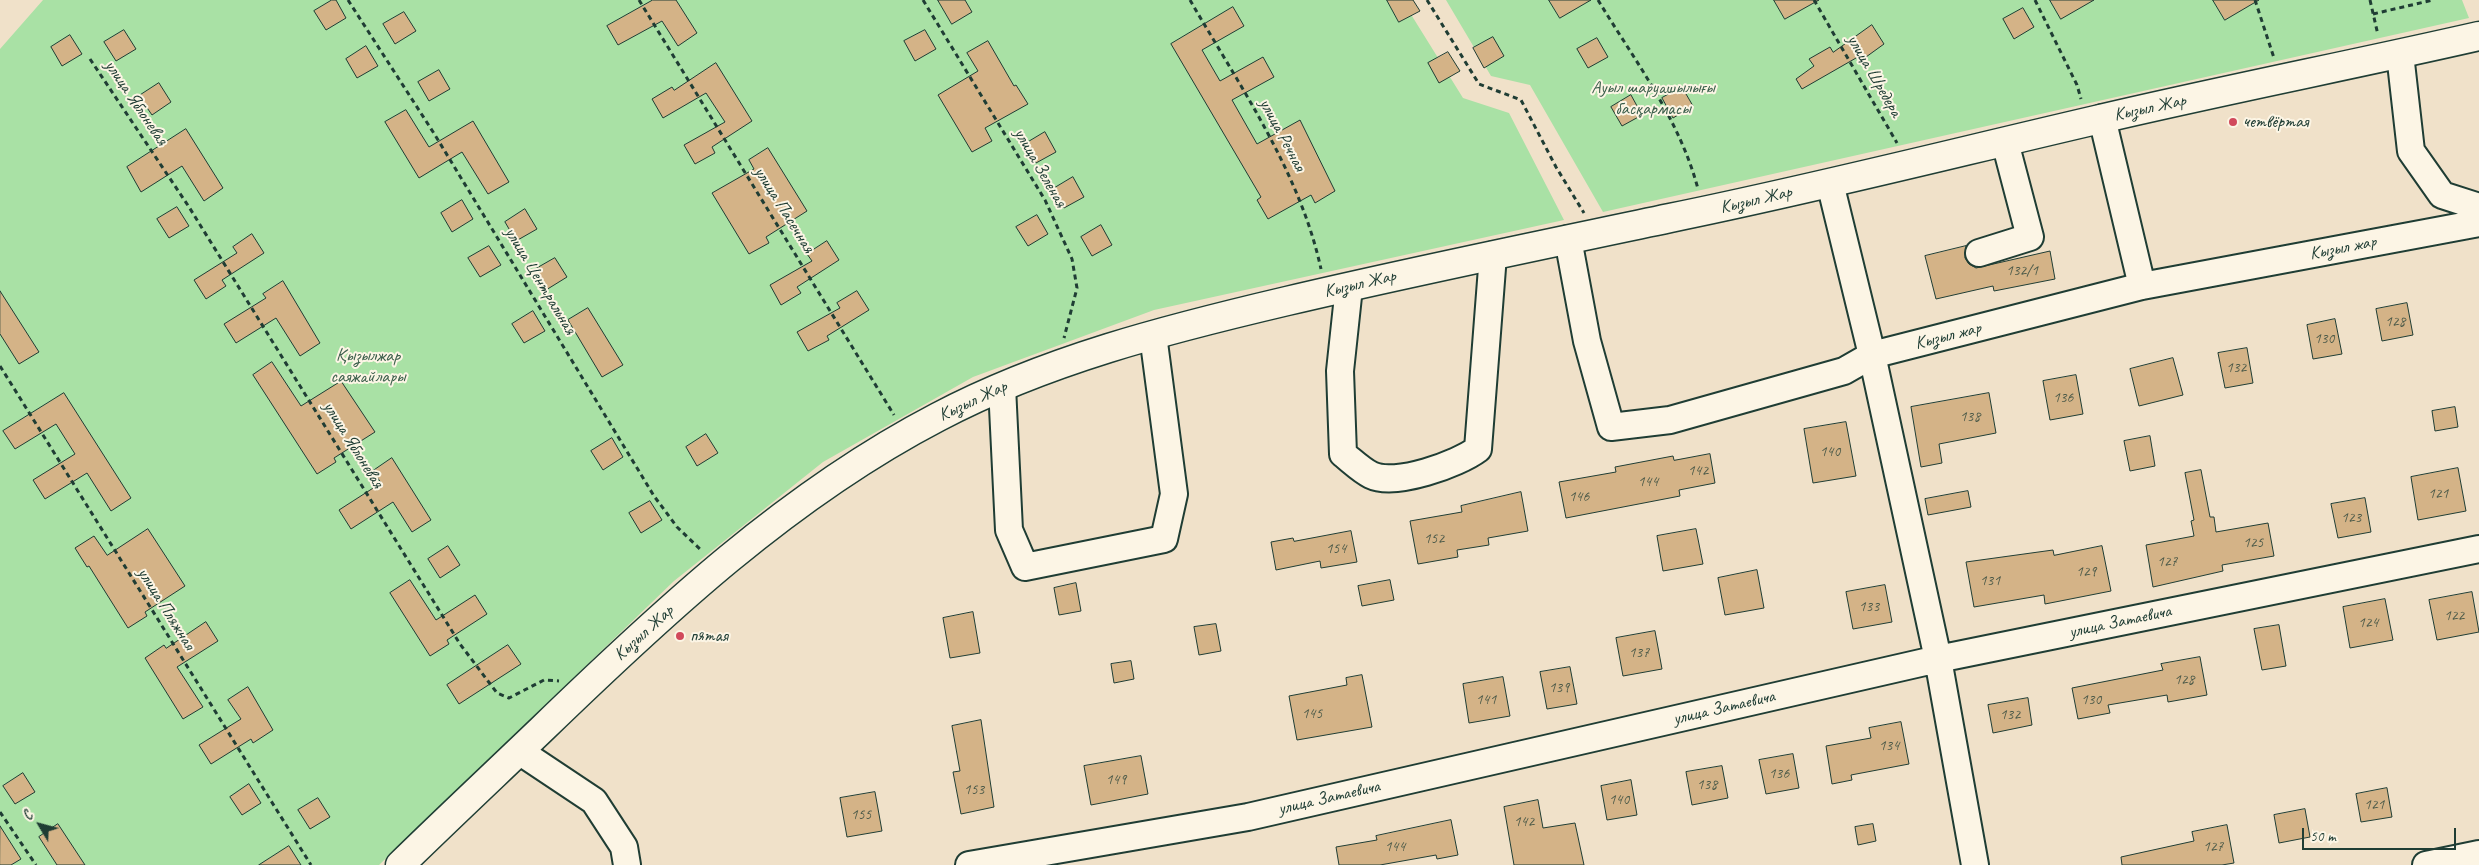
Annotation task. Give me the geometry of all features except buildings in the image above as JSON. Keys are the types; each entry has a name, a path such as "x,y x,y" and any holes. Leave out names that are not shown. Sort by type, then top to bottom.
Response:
{"main road":[{"name":"Кызыл Жар","path":"400,865 577,695 753,538 830,482 905,435 940,415 1002,387 1058,366 1153,335 1337,289 1704,211 1910,165 2102,118 2479,36"}],"street":[{"path":"2391,56 2411,151 2442,195 2479,207"},
{"path":"2102,118 2142,286"},
{"path":"1980,252 2030,236 2005,142"},
{"path":"1830,183 1872,355 1938,660 1975,865"},
{"name":"Кызыл жар","path":"1568,239 1587,341 1612,427 1670,420 1844,371 1872,355 2142,286 2479,222"},
{"path":"1337,289 1343,454 1373,476 1401,478 1465,459 1478,449 1493,255"},
{"path":"1002,387 1009,530 1025,567 1164,539 1174,494 1153,335"},
{"name":"улица Затаевича","path":"969,865 1248,817 1938,660 2479,549"},
{"path":"519,751 594,802 624,846 627,865"},
{"path":"2426,865 2479,854"}],"path":[{"name":"улица Центральная","path":"348,0 435,135 654,496 677,526 718,568"},
{"name":"улица Пасечная","path":"639,0 880,389 905,435"},
{"name":"улица Зеленая","path":"923,0 1045,200 1072,260 1077,288 1058,366"},
{"name":"улица Речная","path":"1190,0 1288,173 1337,289"},
{"path":"1427,0 1479,84 1521,100 1556,167 1595,234"},
{"path":"1598,0 1673,123 1692,165 1704,211"},
{"name":"улица Шредера","path":"1814,0 1910,165"},
{"path":"2035,0 2077,85 2082,106 2102,118"},
{"path":"2255,0 2273,53 2276,81"},
{"path":"2370,0 2373,14 2391,56"},
{"path":"2373,14 2433,0"},
{"name":"улица Яблоневая","path":"90,59 189,206 460,644 497,693 508,698 544,680 557,679 577,695"},
{"name":"улица Пляжная","path":"0,366 311,865"},
{"path":"0,812 36,865"}],"green space":[{"name":"Қызылжар саяжайлары","path":"43,0 1402,0 1463,98 1509,113 1564,220 1154,310 973,377 823,462 674,581 379,865 0,865 0,49"},
{"name":"Ауыл шаруашылығы басқармасы","path":"1446,0 2462,0 2469,18 1603,212 1530,85 1491,76"}],"place":[{"name":"четвёртая","path":"2233,122"},
{"name":"пятая","path":"680,636"}]}
